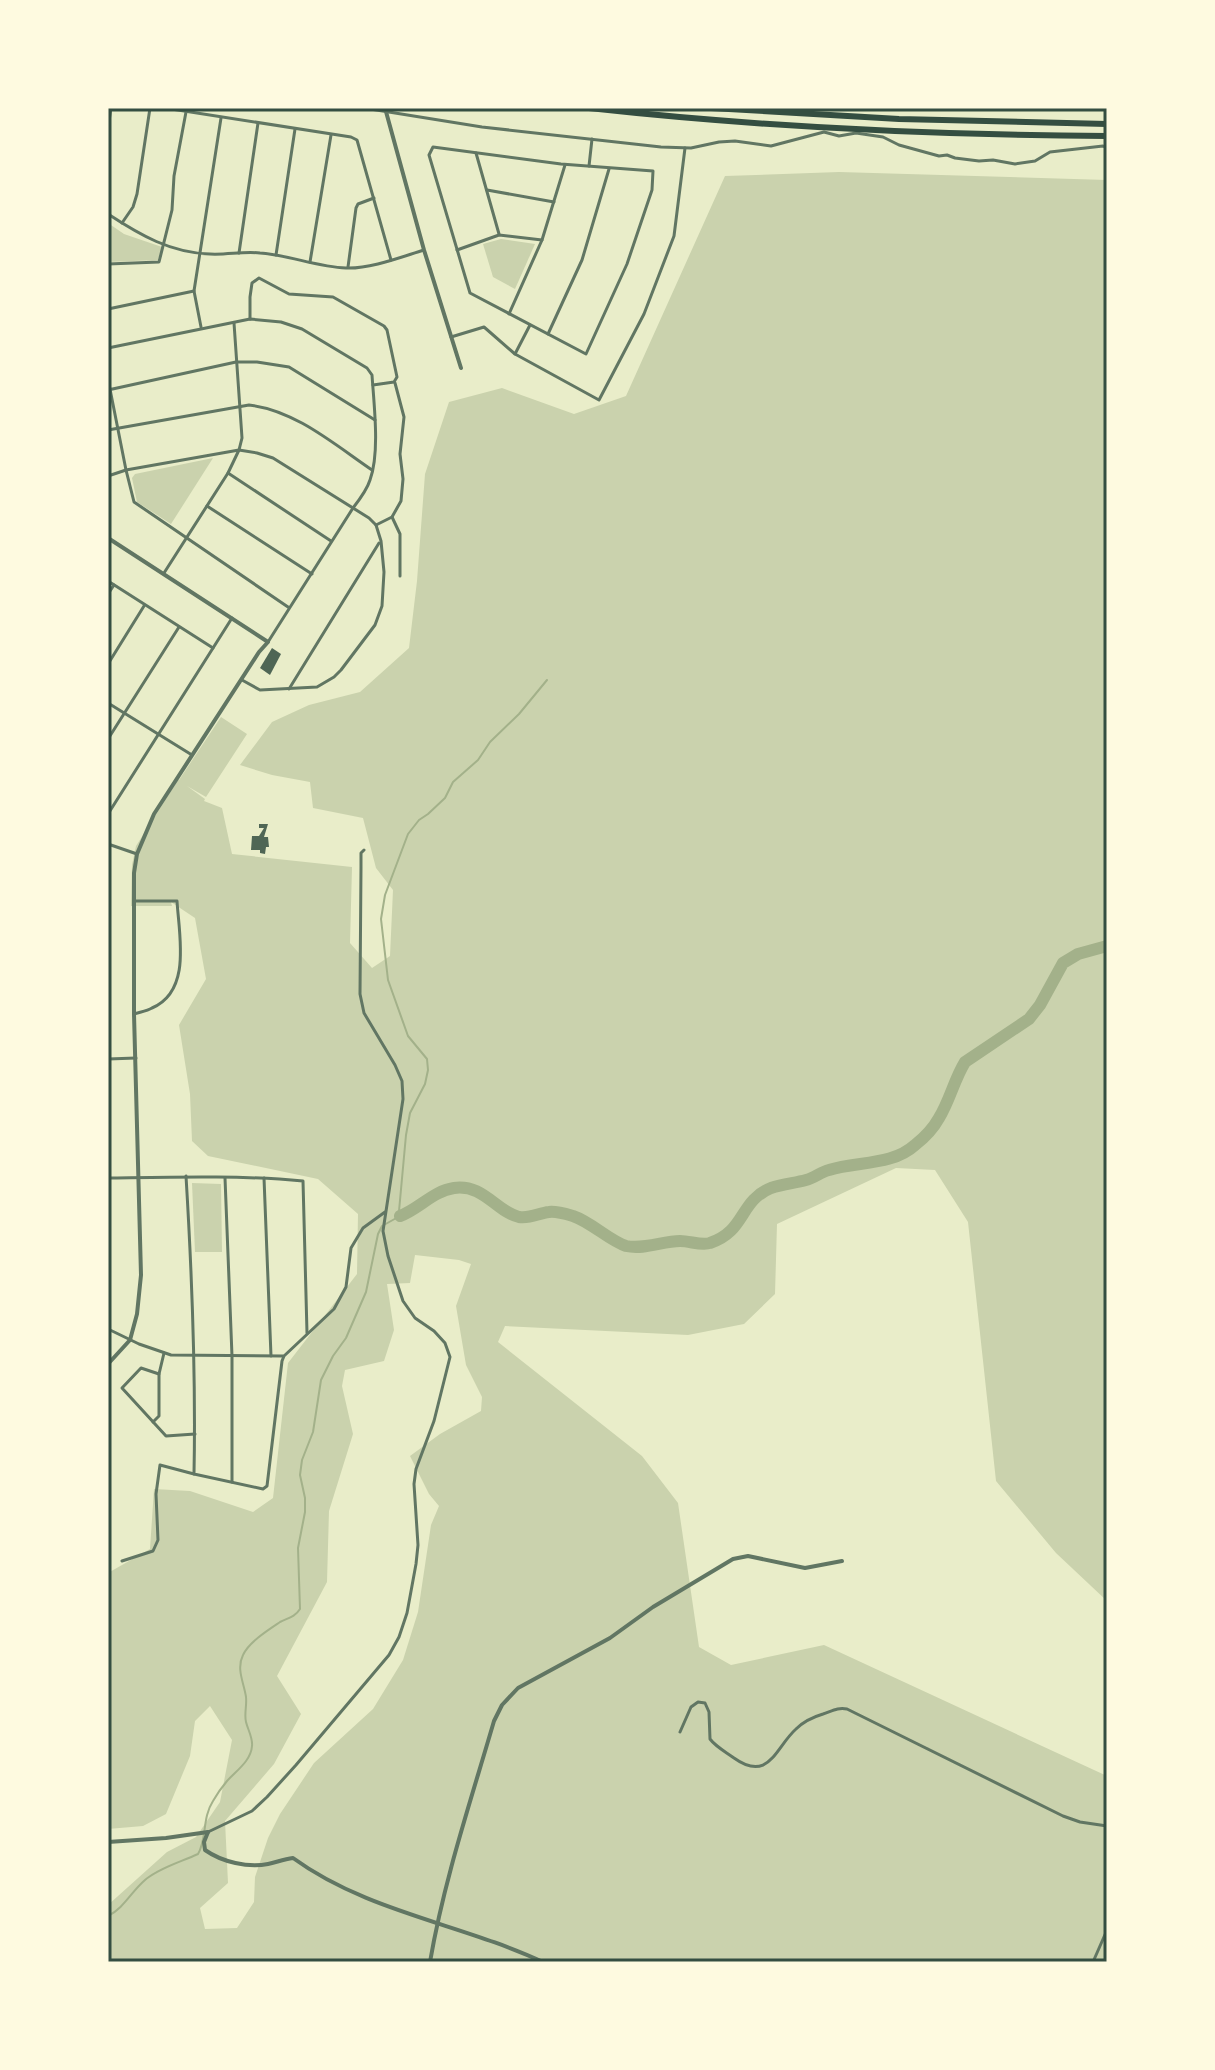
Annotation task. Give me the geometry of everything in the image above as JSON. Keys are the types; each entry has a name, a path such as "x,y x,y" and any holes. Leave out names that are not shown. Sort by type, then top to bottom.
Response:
{"highway":[{"path":"589,108 821,128 1107,136"},
{"path":"711,108 884,119 1107,124"}],"street":[{"path":"108,128 111,108"},
{"path":"122,223 133,207 137,194 150,108"},
{"path":"165,108 357,140 391,260"},
{"path":"364,108 482,127 661,147 685,148 735,141 771,146 824,132 839,136 856,133 883,137 921,153 1015,164 1035,161 1050,152 1107,148"},
{"path":"385,110 461,368"},
{"path":"108,264 159,262 172,210 174,176 186,112"},
{"path":"202,329 194,291 221,118"},
{"path":"239,253 258,123"},
{"path":"276,255 295,129"},
{"path":"310,262 331,135"},
{"path":"589,166 592,139"},
{"path":"433,147 589,166 653,171 652,190 627,264 586,354 470,293 429,155 433,147"},
{"path":"451,337 484,327 515,354 599,400 644,314 674,236 685,148"},
{"path":"476,153 499,235"},
{"path":"509,314 542,240 565,165"},
{"path":"548,334 582,260 609,168"},
{"path":"487,190 554,202"},
{"path":"348,268 356,208 358,204 374,198"},
{"path":"108,214 163,246 199,254 259,252 348,268 424,250"},
{"path":"457,250 499,235 542,240"},
{"path":"250,319 252,283 259,278 289,294 333,297 387,330 397,377 394,382 404,417 400,454 403,479 401,501 392,517 376,525"},
{"path":"108,309 194,291"},
{"path":"108,348 250,319 281,322 302,329 367,368 372,375 375,420 373,470 363,495 154,814 137,854 134,873 134,1014 141,1275 137,1314 130,1340 108,1364"},
{"path":"164,573 228,473 239,450 242,438 234,323"},
{"path":"515,354 530,325"},
{"path":"109,390 236,362 257,362 289,367 375,420"},
{"path":"108,379 134,502 290,608"},
{"path":"373,385 394,382"},
{"path":"108,430 249,405 264,406 330,441 373,470"},
{"path":"108,476 239,450 257,453 273,458 376,525 384,572 382,606 375,625 334,677 317,687 260,690 242,680"},
{"path":"228,473 332,542"},
{"path":"206,506 312,574"},
{"path":"392,517 400,534 400,576"},
{"path":"108,538 268,642"},
{"path":"289,689 381,541"},
{"path":"108,581 213,648"},
{"path":"108,594 114,585"},
{"path":"108,664 145,605"},
{"path":"108,814 232,618"},
{"path":"108,739 179,627"},
{"path":"108,703 192,755"},
{"path":"108,844 137,854"},
{"path":"108,1842 208,1832 252,1811 296,1765 389,1655 407,1613 418,1545 416,1469 437,1413 450,1357 445,1343 415,1318 403,1301 383,1231 403,1099 399,1073 364,1013 360,994 361,853 364,850"},
{"path":"134,901 177,901 180,945 175,987 154,1008 134,1014"},
{"path":"108,1059 136,1058"},
{"path":"108,1178 186,1176 303,1181 307,1333"},
{"path":"186,1176 194,1356 194,1474"},
{"path":"225,1177 232,1356 232,1482"},
{"path":"264,1178 271,1356"},
{"path":"122,1561 153,1551 158,1540 156,1494 160,1465 263,1489 267,1486 284,1356 334,1309 346,1287 351,1248 363,1228 385,1212"},
{"path":"108,1329 164,1353 284,1356"},
{"path":"153,1422 159,1416 159,1374 164,1353"},
{"path":"159,1374 141,1368 122,1388 166,1436 195,1434"},
{"path":"430,1962 445,1896 494,1721 502,1705 518,1688 610,1638 653,1607 733,1559 748,1556 805,1568 842,1561"},
{"path":"680,1732 691,1707 698,1702 705,1703 709,1712 710,1739 738,1761 758,1768 769,1762 794,1730 810,1719 840,1707 1063,1816 1107,1826"},
{"path":"208,1832 205,1850 215,1857 243,1864 266,1865 293,1858 331,1882 448,1928 506,1945 543,1962"},
{"path":"1093,1962 1107,1930"}],"green space":[{"path":"839,172 1107,180 1107,1601 1056,1553 996,1481 968,1222 935,1170 896,1168 777,1224 775,1294 744,1324 688,1335 505,1326 498,1342 642,1456 678,1503 699,1647 731,1665 824,1645 1107,1776 1107,1962 108,1962 108,1905 167,1852 196,1837 220,1802 232,1740 210,1706 195,1721 190,1756 166,1814 143,1826 108,1829 108,1573 150,1549 154,1489 190,1491 253,1512 273,1498 288,1363 357,1274 358,1214 318,1179 208,1156 192,1141 190,1094 179,1025 206,979 195,918 171,902 172,906 131,906 132,865 136,846 221,717 247,734 206,797 187,786 204,801 222,808 232,854 352,867 350,943 372,968 390,956 393,890 376,868 363,818 313,808 310,782 240,765 272,722 309,705 360,692 409,648 425,474 449,402 502,388 574,414 626,396 725,176","holes":["415,1255 471,1264 456,1306 466,1365 482,1397 481,1411 440,1434 410,1456 429,1494 439,1506 431,1525 418,1612 403,1660 373,1709 314,1763 280,1814 255,1877 254,1902 237,1928 205,1929 200,1908 228,1883 225,1821 274,1764 301,1714 277,1676 327,1582 329,1511 353,1434 342,1386 345,1370 384,1361 394,1330 387,1284 410,1283"]},
{"path":"108,223 124,234 162,247 158,260 108,262"},
{"path":"501,239 535,244 515,289 493,277 483,244"},
{"path":"213,458 171,524 137,502 132,478 135,474"},
{"path":"192,1183 221,1184 222,1252 195,1252"}],"building":[{"path":"272,648 281,654 270,675 260,668"},
{"path":"259,824 268,824 264,837 268,837 269,847 266,847 265,854 260,850 251,850 252,836 259,836 264,828 259,828"}],"waterway":[{"path":"108,1916 151,1876 198,1854 210,1808 221,1788 246,1761 251,1751 252,1740 245,1719 246,1697 240,1671 243,1655 259,1637 300,1609 298,1548 305,1512 300,1475 302,1460 313,1432 321,1380 346,1338 366,1292 378,1234 382,1226 400,1216 410,1113 425,1084 428,1070 427,1059 408,1036 388,980 381,919 385,895 408,834 445,798 453,782 478,760 490,742 547,680"},
{"path":"400,1216 439,1193 464,1188 481,1194 519,1217 552,1212 573,1216 626,1246 680,1241 710,1243 730,1231 753,1200 771,1188 806,1180 840,1167 885,1160 906,1152 939,1118 965,1062 1029,1019 1063,963 1078,954 1107,946"}]}
